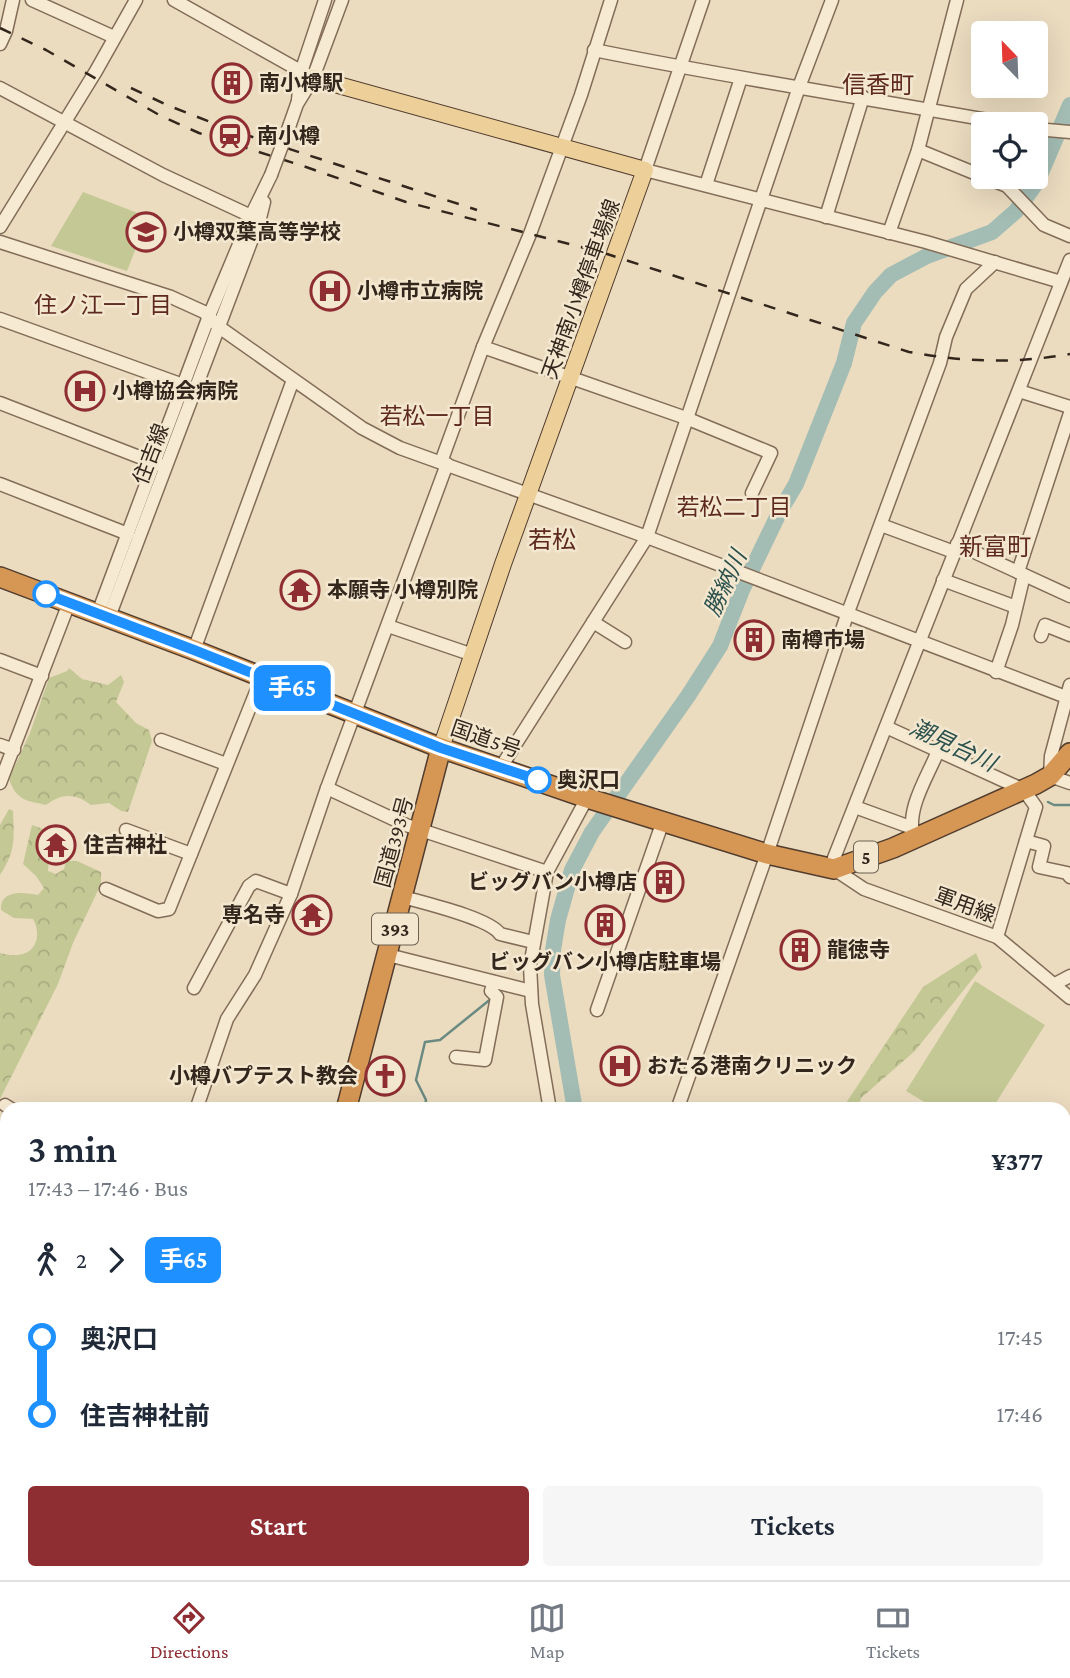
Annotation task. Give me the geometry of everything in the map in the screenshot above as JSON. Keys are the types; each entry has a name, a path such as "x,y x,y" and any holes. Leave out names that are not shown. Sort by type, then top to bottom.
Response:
{"highway":[{"name":"国道5号","path":"0,577 441,748 587,798 767,854 834,869"},
{"name":"国道393号","path":"348,1102 441,748"},
{"name":"5","path":"834,869 893,848 912,832 1024,790 1050,776 1070,753"}],"main road":[{"path":"307,75 646,170"},
{"name":"天神南小樽停車場線","path":"441,748 646,170"}],"street":[{"path":"0,44 13,0"},
{"path":"32,0 114,37"},
{"path":"0,228 136,0"},
{"path":"174,0 307,75"},
{"name":"住吉線","path":"103,615 128,534 160,466 183,385 209,316 269,180 290,124 307,75 325,0"},
{"name":"住吉線","path":"307,75 342,0"},
{"path":"199,1102 228,1019 255,975 291,894 327,788 388,626 483,347 530,234 611,0"},
{"path":"703,0 646,170 926,242 1061,282"},
{"path":"501,767 647,537 799,87 832,0"},
{"path":"889,233 918,150 957,0"},
{"path":"594,50 971,117"},
{"path":"706,185 741,78"},
{"path":"0,88 152,169 251,216"},
{"path":"826,217 863,97"},
{"path":"1048,130 1070,132"},
{"path":"918,150 971,172"},
{"name":"住吉線","path":"103,615 160,466 219,327 260,218 269,180"},
{"path":"1009,189 1044,225 1070,236"},
{"path":"0,242 171,297 209,316 219,327 362,428 400,448 647,537 996,672 1068,691 1051,756 1050,776 1070,783"},
{"path":"680,1102 847,615 940,363 946,337 966,289 989,260"},
{"path":"834,869 834,858 1070,260"},
{"path":"0,319 183,385"},
{"path":"483,347 686,418 771,453 752,493"},
{"path":"194,650 293,380"},
{"path":"1019,391 1070,407"},
{"path":"0,404 160,466"},
{"path":"996,672 1016,607 1021,573 1070,414"},
{"path":"0,484 128,534"},
{"path":"881,525 955,548 1021,573 1070,596"},
{"path":"943,580 1016,607"},
{"path":"0,783 69,603"},
{"path":"593,622 625,642"},
{"path":"1041,636 1045,625 1070,635"},
{"path":"388,626 473,656"},
{"path":"0,660 42,676"},
{"path":"106,889 158,911 169,909 262,677"},
{"path":"886,727 937,754 1024,790 1036,807 997,937"},
{"path":"161,740 226,764"},
{"path":"0,745 14,750"},
{"path":"855,807 912,832 915,805 937,754"},
{"path":"327,788 421,830 547,872"},
{"path":"549,1102 531,991 533,942 547,872 587,798"},
{"path":"597,1010 653,818"},
{"path":"126,830 191,853"},
{"path":"1026,841 1044,846 1039,867 1067,873 1070,877"},
{"name":"軍用線","path":"834,869 864,890 997,937 1070,998"},
{"path":"194,988 249,886 256,881 291,894"},
{"path":"403,897 495,927 500,934 533,942"},
{"path":"388,955 531,991"},
{"path":"1055,984 1070,976"},
{"path":"456,1057 485,1060 497,997 491,991 494,982"}],"green space":[{"path":"83,192 148,217 127,271 51,246"},
{"path":"69,668 82,679 108,685 121,675 124,682 116,702 136,723 149,730 152,741 128,812 109,803 91,805 79,798 68,796 46,805 32,802 15,792 9,779 30,733 49,678"},
{"path":"9,809 13,811 13,844 9,859 0,875 0,825"},
{"path":"32,825 43,829 43,848 49,858 48,871 56,874 64,869 66,861 77,861 101,872 101,884 73,943 58,984 0,1099 0,953 25,953 34,946 37,936 33,919 14,918 1,910 4,898 9,895 38,895 44,888 23,864"},
{"path":"976,953 982,967 915,1051 861,1098 860,1102 847,1102 923,987"},
{"path":"975,981 1045,1025 996,1102 924,1102 906,1091"}],"waterway":[{"name":"勝納川","path":"574,1102 552,975 558,920 572,870 592,832 720,646 742,590 796,484 844,363 854,323 875,292 891,275 927,256 992,232 1016,211 1037,182 1070,105"},
{"name":"潮見台川","path":"1048,802 1054,805 1070,805"},
{"path":"426,1102 416,1080 425,1042 440,1040 492,998"}],"railway":[{"path":"0,28 46,50 161,116 199,133 406,202 604,253 909,352 990,360 1070,354"},
{"path":"131,88 231,130 477,210"}],"bus line":[{"name":"手65","path":"46,594 441,748 538,780"}],"place":[{"name":"南小樽駅","path":"232,83"},
{"name":"南小樽","path":"230,136"},
{"name":"小樽双葉高等学校","path":"146,232"},
{"name":"小樽市立病院","path":"330,291"},
{"name":"小樽協会病院","path":"85,391"},
{"name":"本願寺 小樽別院","path":"300,590"},
{"name":"南樽市場","path":"754,640"},
{"name":"奥沢口","path":"538,780"},
{"name":"住吉神社","path":"56,845"},
{"name":"ビッグバン小樽店","path":"664,882"},
{"name":"専名寺","path":"312,915"},
{"name":"ビッグバン小樽店駐車場","path":"605,925"},
{"name":"龍徳寺","path":"800,950"},
{"name":"おたる港南クリニック","path":"620,1066"},
{"name":"小樽バプテスト教会","path":"385,1076"}],"district":[{"name":"信香町","path":"878,84"},
{"name":"住ノ江一丁目","path":"103,305"},
{"name":"若松一丁目","path":"437,416"},
{"name":"若松二丁目","path":"734,507"},
{"name":"若松","path":"552,539"},
{"name":"新富町","path":"995,546"}]}
